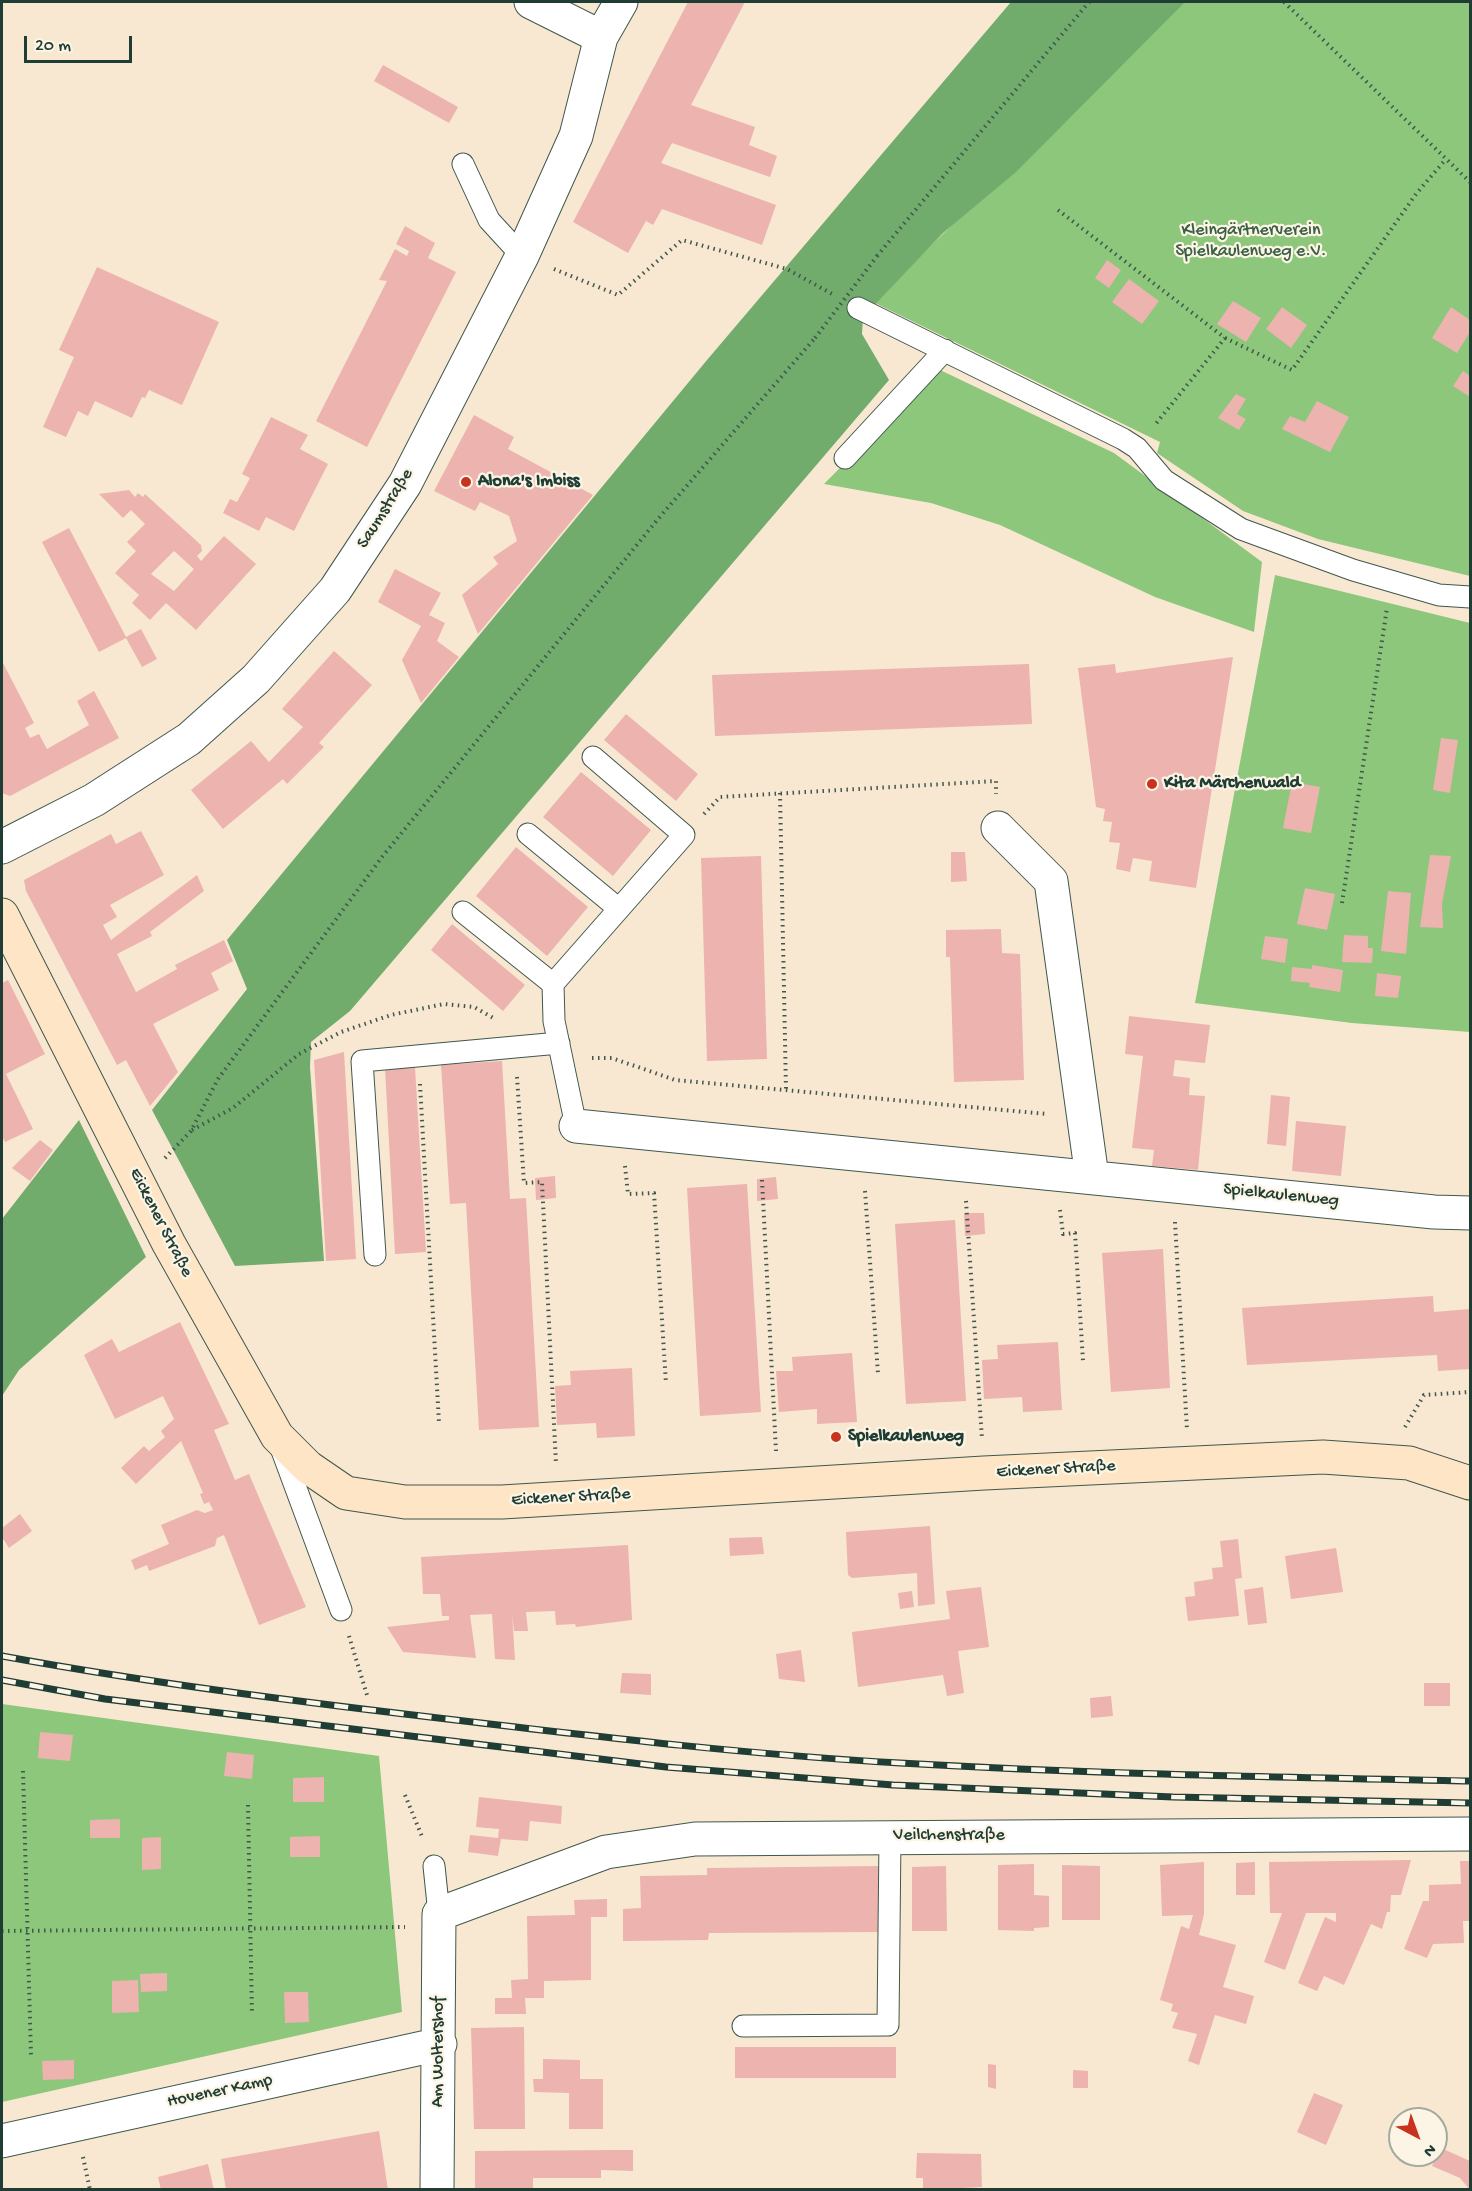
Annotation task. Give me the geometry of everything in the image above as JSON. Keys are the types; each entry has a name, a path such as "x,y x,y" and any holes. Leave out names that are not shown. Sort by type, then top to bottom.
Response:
{"street":[{"path":"531,2 601,37"},
{"name":"Saumstraße","path":"2,847 94,800 189,739 256,679 335,590 405,484 522,256 576,136 601,37 621,2"},
{"path":"998,828 1051,881 1092,1178"},
{"name":"Eickener Straße","path":"2,915 169,1245 277,1436 308,1467 346,1493 405,1502 558,1498 1189,1462 1323,1457 1409,1463 1470,1483"},
{"name":"Spielkaulenweg","path":"576,1126 1434,1212 1470,1213"},
{"name":"Veilchenstraße","path":"439,1920 606,1852 694,1839 1470,1834"},
{"name":"Am Woltershof","path":"437,2190 440,2044 439,1920"},
{"name":"Hovener Kamp","path":"2,2141 440,2044"}],"lane":[{"path":"463,165 489,220 522,256"},
{"path":"858,308 1137,448 1164,480 1241,529 1353,570 1438,595 1470,597"},
{"path":"845,458 945,350"},
{"path":"576,1126 554,1021 553,984 684,835 593,757"},
{"path":"528,834 619,909"},
{"path":"463,912 553,984"},
{"path":"375,1255 362,1061 514,1047 561,1051"},
{"path":"277,1436 340,1610"},
{"path":"743,2026 888,2025 890,1837"},
{"path":"434,1866 439,1920"}],"path":[{"path":"140,1184 191,1131 218,1079 382,857 658,519 815,338 877,256 1089,2"},
{"path":"1284,2 1470,182"},
{"path":"1058,210 1225,338 1292,370 1416,194 1446,159"},
{"path":"522,256 618,295 682,240 787,270 858,308"},
{"path":"1137,448 1225,338"},
{"path":"1342,903 1391,581"},
{"path":"684,835 720,797 996,781 998,828"},
{"path":"780,793 786,1090"},
{"path":"191,1131 233,1108 299,1054 341,1032 391,1015 444,1004 474,1007 497,1020 514,1047 524,1183 542,1182 558,1498"},
{"path":"561,1051 612,1058 675,1080 1084,1118"},
{"path":"434,1055 435,1083 420,1084 439,1423"},
{"path":"621,1130 628,1194 654,1193 666,1384"},
{"path":"760,1143 778,1485"},
{"path":"862,1154 878,1374"},
{"path":"964,1164 984,1473"},
{"path":"1056,1174 1062,1234 1075,1233 1083,1361"},
{"path":"1172,1185 1189,1462"},
{"path":"1383,1461 1424,1395 1470,1392"},
{"path":"340,1610 367,1695"},
{"path":"23,1771 32,2055"},
{"path":"405,1795 434,1866"},
{"path":"248,1805 252,2015"},
{"path":"2,1931 249,1929 439,1920"}],"green space":[{"path":"1011,2 1185,2 1016,172 943,233 863,317 862,334 889,380 350,1011 311,1042 310,1067 324,1261 235,1266 152,1110 247,989 227,940 707,360"},
{"name":"Kleingärtnerverein Spielkaulenweg e.V.","path":"1181,2 1470,2 1470,576 1318,539 1243,511 1157,453 1160,442 873,302"},
{"path":"938,369 1114,453 1262,562 1254,632 1155,597 1000,525 931,503 824,484"},
{"path":"1275,575 1470,623 1470,1032 1352,1023 1195,1003"},
{"path":"79,1120 146,1257 19,1370 2,1396 2,1219"},
{"path":"2,1704 379,1756 402,2012 2,2102"}],"building":[{"path":"688,2 745,2 691,105 755,127 749,145 777,156 770,177 672,143 661,163 776,205 762,245 662,209 653,225 646,221 628,253 573,222"},
{"path":"383,65 458,107 449,123 374,81"},
{"path":"405,226 435,243 428,258 456,272 367,447 316,421 387,281 379,280 395,249 407,256 409,251 396,244"},
{"path":"1107,260 1121,270 1109,288 1095,278"},
{"path":"97,267 219,322 182,405 149,390 145,398 142,397 132,418 95,401 88,416 78,411 66,437 43,427 74,357 59,350"},
{"path":"1129,279 1159,301 1142,324 1112,302"},
{"path":"1233,301 1261,318 1246,342 1217,324"},
{"path":"1282,307 1307,325 1291,348 1266,329"},
{"path":"1451,307 1470,320 1470,332 1457,353 1432,338"},
{"path":"1463,371 1470,376 1470,397 1453,386"},
{"path":"1236,394 1246,399 1237,414 1246,419 1239,430 1218,418"},
{"path":"1317,401 1349,417 1330,452 1282,429 1290,416 1305,422"},
{"path":"474,415 514,437 508,449 593,495 478,634 462,595 498,564 493,557 517,541 509,516 480,502 475,511 434,491"},
{"path":"271,417 308,435 300,449 328,464 294,531 266,517 259,531 223,513 230,499 237,502 250,478 242,474"},
{"path":"129,490 135,497 138,493 143,497 145,494 201,545 202,551 197,556 201,561 224,536 256,564 196,630 166,603 150,620 132,603 139,595 115,573 136,551 127,542 145,524 131,510 123,518 99,494","holes":["174,551 194,569 174,591 151,574"]},
{"path":"69,528 126,637 141,629 157,659 142,667 126,638 99,652 42,542"},
{"path":"395,569 441,593 429,615 445,623 437,641 459,657 421,703 402,660 421,626 378,602"},
{"path":"334,651 372,685 319,743 324,747 287,784 283,779 223,829 191,790 251,741 269,762 303,727 282,709"},
{"path":"1233,657 1196,888 1149,881 1152,861 1133,858 1130,872 1116,869 1120,843 1109,842 1112,822 1103,821 1105,809 1096,807 1078,668 1115,664 1116,673"},
{"path":"2,661 34,723 25,728 30,738 39,734 47,749 89,725 77,701 94,691 119,738 10,796 2,793"},
{"path":"1029,664 1032,724 715,736 712,675"},
{"path":"626,714 698,774 676,801 604,740"},
{"path":"1441,738 1458,740 1450,793 1433,790"},
{"path":"581,772 651,830 613,876 543,817"},
{"path":"1292,782 1320,787 1311,833 1283,828"},
{"path":"141,831 164,875 110,905 117,917 103,925 111,940 197,875 204,891 150,932 152,936 117,954 136,992 177,969 175,965 224,940 233,961 211,973 219,990 153,1024 178,1072 150,1106 126,1060 117,1065 26,891 24,880 111,834 116,844"},
{"path":"516,847 588,907 547,956 476,896"},
{"path":"951,852 965,852 967,881 951,882"},
{"path":"1430,855 1451,856 1442,904 1443,928 1420,927"},
{"path":"761,856 767,1059 707,1061 701,858"},
{"path":"1305,888 1335,894 1327,930 1297,924"},
{"path":"1388,891 1411,893 1406,954 1381,951"},
{"path":"452,924 525,985 503,1011 431,950"},
{"path":"1001,929 1002,953 1020,954 1024,1080 954,1082 950,957 946,957 946,930"},
{"path":"1344,935 1368,936 1368,948 1373,948 1372,963 1342,962"},
{"path":"1265,936 1288,939 1285,963 1261,959"},
{"path":"1312,965 1343,970 1340,992 1309,987 1310,983 1291,981 1292,967 1312,969"},
{"path":"1377,973 1401,976 1398,998 1375,996"},
{"path":"8,980 45,1054 6,1074 33,1129 5,1142 2,1136 2,983"},
{"path":"1129,1016 1210,1025 1205,1063 1175,1060 1173,1076 1190,1078 1189,1095 1205,1096 1198,1170 1152,1166 1154,1150 1132,1148 1143,1056 1125,1054"},
{"path":"344,1052 356,1259 326,1261 314,1060"},
{"path":"502,1061 510,1199 526,1198 539,1427 479,1430 466,1203 450,1204 441,1065"},
{"path":"415,1067 426,1252 395,1254 385,1068"},
{"path":"1271,1095 1290,1097 1286,1146 1267,1144"},
{"path":"1296,1121 1346,1126 1341,1176 1292,1171"},
{"path":"40,1140 53,1150 30,1181 12,1168"},
{"path":"555,1176 556,1198 536,1200 535,1178"},
{"path":"776,1177 778,1199 757,1201 757,1179"},
{"path":"747,1184 761,1412 700,1416 687,1188"},
{"path":"964,1213 984,1213 985,1234 965,1236"},
{"path":"955,1220 966,1401 906,1404 895,1224"},
{"path":"1163,1249 1170,1388 1111,1392 1102,1253"},
{"path":"1433,1296 1434,1312 1470,1309 1470,1369 1438,1371 1437,1355 1247,1365 1242,1308"},
{"path":"180,1322 229,1424 214,1430 235,1480 249,1474 306,1607 259,1625 224,1535 217,1538 215,1546 149,1571 147,1565 135,1570 131,1560 169,1544 161,1525 197,1510 205,1513 213,1510 209,1502 204,1504 200,1494 203,1493 181,1441 136,1484 121,1468 144,1446 149,1451 165,1437 161,1431 174,1419 163,1396 115,1419 84,1355 112,1339 119,1352"},
{"path":"1058,1342 1062,1410 1023,1412 1022,1397 984,1399 982,1360 998,1359 997,1345"},
{"path":"852,1353 857,1422 817,1424 817,1409 779,1412 776,1371 793,1371 792,1357"},
{"path":"632,1368 635,1436 597,1438 596,1423 557,1425 555,1386 571,1385 570,1371"},
{"path":"20,1514 32,1531 9,1548 2,1537 2,1528"},
{"path":"930,1526 935,1604 918,1606 917,1573 852,1578 848,1575 846,1532"},
{"path":"762,1537 764,1554 730,1556 729,1538"},
{"path":"1238,1539 1242,1578 1235,1579 1239,1616 1188,1621 1185,1597 1195,1596 1194,1582 1213,1579 1212,1568 1223,1567 1220,1541"},
{"path":"628,1545 632,1620 576,1627 575,1624 556,1625 555,1611 526,1612 528,1631 514,1631 512,1613 515,1660 495,1659 492,1614 470,1615 476,1658 403,1652 387,1627 449,1620 449,1616 442,1616 440,1594 423,1594 421,1557"},
{"path":"1336,1548 1343,1592 1291,1599 1285,1556"},
{"path":"981,1587 989,1647 958,1651 964,1693 947,1696 943,1675 858,1687 852,1632 950,1619 946,1591"},
{"path":"1263,1587 1267,1623 1248,1625 1244,1590"},
{"path":"912,1591 914,1607 900,1609 898,1593"},
{"path":"801,1650 805,1682 779,1679 776,1654"},
{"path":"622,1673 651,1674 651,1695 620,1693"},
{"path":"1424,1683 1450,1683 1450,1706 1424,1706"},
{"path":"1111,1696 1113,1716 1091,1718 1090,1698"},
{"path":"40,1732 73,1735 70,1761 38,1758"},
{"path":"227,1752 254,1755 252,1779 224,1776"},
{"path":"324,1777 324,1802 293,1802 293,1778"},
{"path":"479,1797 562,1806 561,1824 530,1821 528,1841 501,1839 498,1856 468,1852 470,1835 498,1838 499,1829 476,1827"},
{"path":"120,1819 120,1838 90,1838 90,1820"},
{"path":"320,1836 320,1857 290,1857 290,1837"},
{"path":"161,1837 161,1869 142,1870 142,1838"},
{"path":"1411,1860 1401,1895 1391,1895 1390,1912 1387,1912 1382,1929 1371,1924 1344,1985 1324,1976 1317,1991 1298,1983 1325,1917 1336,1922 1336,1913 1306,1913 1285,1970 1264,1962 1282,1913 1270,1913 1269,1862"},
{"path":"1460,1861 1470,1861 1470,1921 1463,1921 1464,1943 1433,1944 1427,1958 1404,1949 1423,1901 1429,1901 1429,1885 1461,1884"},
{"path":"1204,1862 1204,1914 1199,1935 1236,1945 1223,1987 1254,1996 1246,2024 1215,2015 1199,2065 1188,2061 1197,2034 1172,2028 1178,2013 1171,2011 1173,2004 1160,2000 1181,1926 1189,1929 1193,1915 1162,1916 1160,1865"},
{"path":"1255,1862 1255,1895 1236,1895 1236,1863"},
{"path":"1034,1864 1034,1895 1049,1896 1049,1927 1034,1928 1034,1931 998,1930 998,1865"},
{"path":"1062,1865 1100,1866 1100,1920 1062,1920"},
{"path":"879,1866 879,1932 709,1933 708,1940 623,1941 623,1909 641,1908 640,1876 707,1875 707,1868"},
{"path":"946,1866 947,1931 912,1931 912,1867"},
{"path":"607,1899 607,1917 591,1917 591,1980 544,1981 544,1998 525,1998 526,2014 495,2014 495,1998 512,1998 511,1980 528,1979 527,1916 575,1915 574,1900"},
{"path":"167,1973 167,1991 141,1992 140,1974"},
{"path":"138,1980 139,2012 112,2013 112,1981"},
{"path":"284,1992 308,1992 309,2022 285,2023"},
{"path":"524,2027 525,2129 474,2129 471,2028"},
{"path":"735,2047 896,2047 896,2078 735,2078"},
{"path":"543,2059 580,2060 580,2079 603,2079 603,2129 569,2129 569,2093 534,2092 533,2079 543,2079"},
{"path":"74,2060 74,2079 43,2080 42,2061"},
{"path":"988,2064 996,2065 996,2089 988,2087"},
{"path":"1073,2070 1088,2071 1088,2088 1073,2088"},
{"path":"1314,2093 1343,2105 1326,2145 1297,2132"},
{"path":"379,2131 388,2190 226,2190 221,2159"},
{"path":"633,2150 633,2171 601,2170 601,2178 533,2178 533,2190 475,2190 475,2151"},
{"path":"1448,2151 1470,2161 1470,2190 1460,2178 1434,2167 1448,2167"},
{"path":"917,2153 981,2154 982,2187 923,2190 923,2178 916,2178"},
{"path":"208,2164 214,2190 161,2190 158,2177"}],"railway":[{"path":"2,1656 290,1700 736,1751 900,1763 1042,1770 1470,1781"},
{"path":"2,1680 105,1699 666,1767 893,1785 1173,1797 1470,1803"}],"place":[{"name":"Alona's Imbiss","path":"466,482"},
{"name":"Kita Märchenwald","path":"1152,784"},
{"name":"Spielkaulenweg","path":"836,1437"}]}
